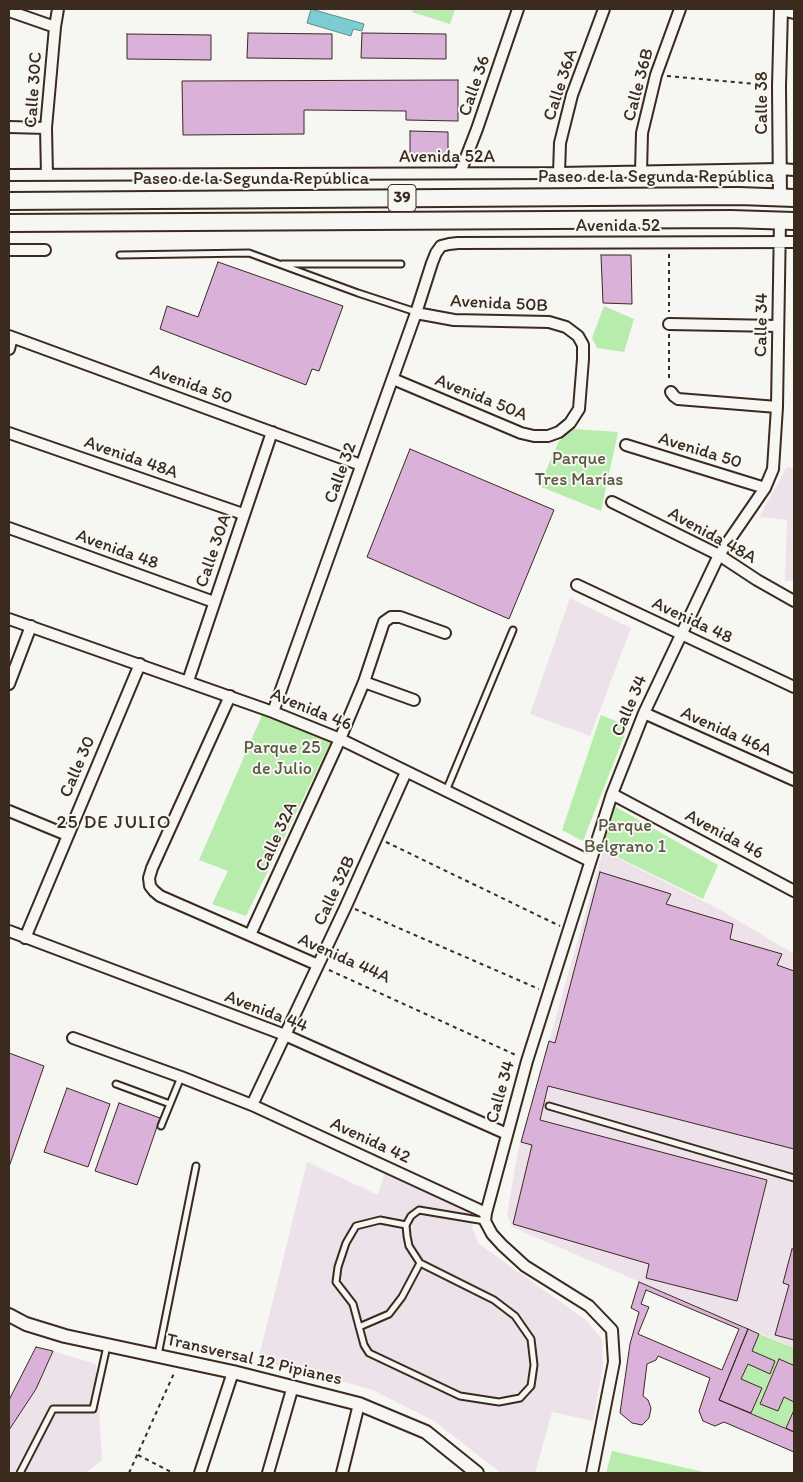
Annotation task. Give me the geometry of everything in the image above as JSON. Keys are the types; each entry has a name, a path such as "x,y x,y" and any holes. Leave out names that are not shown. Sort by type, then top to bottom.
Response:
{"highway":[{"name":"Paseo de la Segunda República","path":"9,201 787,197"},
{"name":"39","path":"9,223 731,219 787,221"}],"street":[{"name":"Calle 30C","path":"47,175 46,128 58,9"},
{"name":"Calle 36","path":"460,173 518,9"},
{"name":"Calle 36A","path":"559,173 560,143 572,95 604,9"},
{"name":"Calle 36B","path":"641,172 642,133 656,75 680,9"},
{"path":"781,9 794,13"},
{"name":"Calle 38","path":"781,9 779,86 780,169 787,197"},
{"path":"9,11 55,27"},
{"path":"9,127 46,128"},
{"name":"Avenida 52A","path":"9,175 559,173 794,170"},
{"name":"Calle 34","path":"486,1217 527,1061 612,794 644,712 719,555 765,488 774,466 779,242 787,221"},
{"name":"Avenida 52","path":"442,246 458,243 794,242"},
{"name":"Calle 32","path":"273,712 436,253 442,246"},
{"path":"9,250 45,250"},
{"name":"Avenida 50B","path":"416,312 454,320 548,322 566,327 578,336 584,349 579,409 577,415 559,432"},
{"path":"669,324 778,326"},
{"path":"9,349 11,337"},
{"name":"Avenida 50","path":"11,337 361,465"},
{"name":"Avenida 50A","path":"392,379 521,433 541,437 554,435 559,432"},
{"path":"671,392 678,399 776,407"},
{"name":"Calle 30A","path":"188,681 272,432"},
{"name":"Avenida 48A","path":"9,433 243,514"},
{"name":"Avenida 50","path":"626,445 765,488"},
{"name":"Avenida 48A","path":"612,502 719,555 756,580 794,600"},
{"name":"Avenida 48","path":"9,528 214,602"},
{"name":"Avenida 48","path":"577,584 794,687"},
{"name":"Calle 32A","path":"250,936 340,739 364,682 384,622 394,616 406,618 445,634"},
{"name":"Avenida 46","path":"9,618 230,696 340,739 590,861"},
{"path":"9,684 31,626"},
{"name":"Calle 30","path":"25,938 140,664"},
{"path":"364,682 414,700"},
{"name":"Avenida 44A","path":"230,696 152,868 149,878 150,886 160,896 318,965"},
{"name":"Avenida 46A","path":"644,712 794,780"},
{"name":"Calle 32B","path":"252,1105 346,906 406,772"},
{"name":"Avenida 46","path":"612,794 794,891"},
{"path":"9,811 67,835"},
{"name":"Avenida 44","path":"9,931 285,1035 507,1134"},
{"name":"Avenida 42","path":"73,1038 252,1105 486,1217 492,1234 525,1266 590,1306 612,1330 614,1362 592,1473"},
{"name":"Transversal 12 Pipianes","path":"9,1315 26,1324 66,1336 233,1372 360,1404 426,1432 477,1473"},
{"path":"200,1473 233,1372"},
{"path":"268,1473 293,1386"},
{"path":"342,1473 360,1404"}],"lane":[{"path":"120,255 249,253 416,312"},
{"path":"279,264 401,264"},
{"path":"446,791 513,630"},
{"path":"161,1126 180,1077"},
{"path":"116,1084 170,1104"},
{"path":"549,1106 794,1178"},
{"path":"158,1355 196,1166"},
{"path":"406,1226 380,1220 356,1226 346,1242 338,1267 336,1282 353,1304 364,1345 369,1353 460,1396 499,1402 520,1398 531,1386 534,1365 530,1338 515,1316 494,1300 420,1263 409,1246 406,1226 411,1216 419,1210 486,1217"},
{"path":"359,1327 389,1314 402,1297 420,1263"},
{"path":"20,1473 53,1409 93,1409 107,1345"}],"path":[{"path":"656,75 779,86"},
{"path":"377,838 568,930"},
{"path":"346,906 549,993"},
{"name":"Avenida 44A","path":"318,965 527,1061"},
{"path":"130,1473 180,1360"},
{"path":"138,1455 173,1473"}],"shaded area":[{"path":"787,467 794,468 794,581 785,581 787,520 759,517"},
{"path":"570,598 631,628 590,736 530,714"},
{"path":"603,851 717,908 794,954 794,1348 512,1227 507,1215 518,1151"},
{"path":"307,1162 378,1195 385,1172 474,1213 472,1228 479,1244 586,1320 602,1339 603,1367 593,1421 552,1412 535,1473 501,1473 434,1421 373,1390 308,1372 258,1361"},
{"path":"53,1351 96,1364 102,1460 86,1473 9,1473 9,1430 36,1389"}],"green space":[{"path":"413,9 455,9 450,24 412,12"},
{"path":"604,306 634,319 624,352 597,348 592,338"},
{"name":"Parque Tres Marías","path":"574,429 618,432 601,511 539,486 559,441"},
{"name":"Parque 25 de Julio","path":"264,711 332,739 246,916 212,904 228,871 199,860"},
{"path":"601,715 628,726 583,841 562,830"},
{"name":"Parque Belgrano 1","path":"614,806 718,865 703,899 597,847"},
{"path":"759,1334 794,1348 793,1365 779,1359 760,1403 778,1411 784,1397 794,1402 794,1410 786,1428 751,1413 762,1388 741,1379 748,1364 770,1374 775,1361 752,1351"},
{"path":"612,1451 708,1473 606,1473"}],"water":[{"path":"311,9 364,24 362,31 353,29 351,36 307,23"}],"building":[{"path":"248,33 332,34 332,59 247,58"},
{"path":"362,33 446,34 446,59 361,58"},
{"path":"127,34 211,35 211,60 127,59"},
{"path":"458,80 458,121 406,120 406,111 304,110 304,134 183,135 182,81"},
{"path":"410,131 448,132 448,159 410,159"},
{"path":"601,255 631,255 632,304 603,303"},
{"path":"218,262 343,306 319,371 312,369 306,385 160,329 167,306 198,317"},
{"path":"410,449 554,510 509,619 367,557"},
{"path":"600,872 671,894 666,904 733,924 730,939 782,954 777,965 794,971 794,1149 548,1086 540,1120 767,1180 737,1301 646,1278 649,1264 513,1224 532,1145 521,1142 549,1041 555,1043"},
{"path":"9,1053 44,1066 9,1167"},
{"path":"67,1088 110,1104 88,1167 44,1152"},
{"path":"119,1103 160,1118 137,1185 95,1171"},
{"path":"792,1249 794,1249 794,1340 775,1335 789,1285 783,1283"},
{"path":"639,1282 748,1329 719,1400 794,1432 794,1452 724,1422 715,1426 703,1421 699,1411 710,1378 658,1356 656,1360 647,1364 643,1396 648,1400 651,1408 649,1418 642,1425 632,1423 620,1413 630,1344 639,1312 631,1308"},
{"path":"646,1290 739,1329 722,1370 638,1334 649,1307 641,1304"},
{"path":"748,1329 759,1334 752,1351 775,1361 770,1374 748,1364 741,1379 762,1388 751,1413 719,1400"},
{"path":"36,1347 53,1351 36,1389 9,1430 9,1400"},
{"path":"779,1359 793,1365 794,1363 794,1402 784,1397 778,1411 760,1404"},
{"path":"794,1410 794,1432 786,1428"}],"district":[{"name":"25 DE JULIO","path":"114,823"}]}
